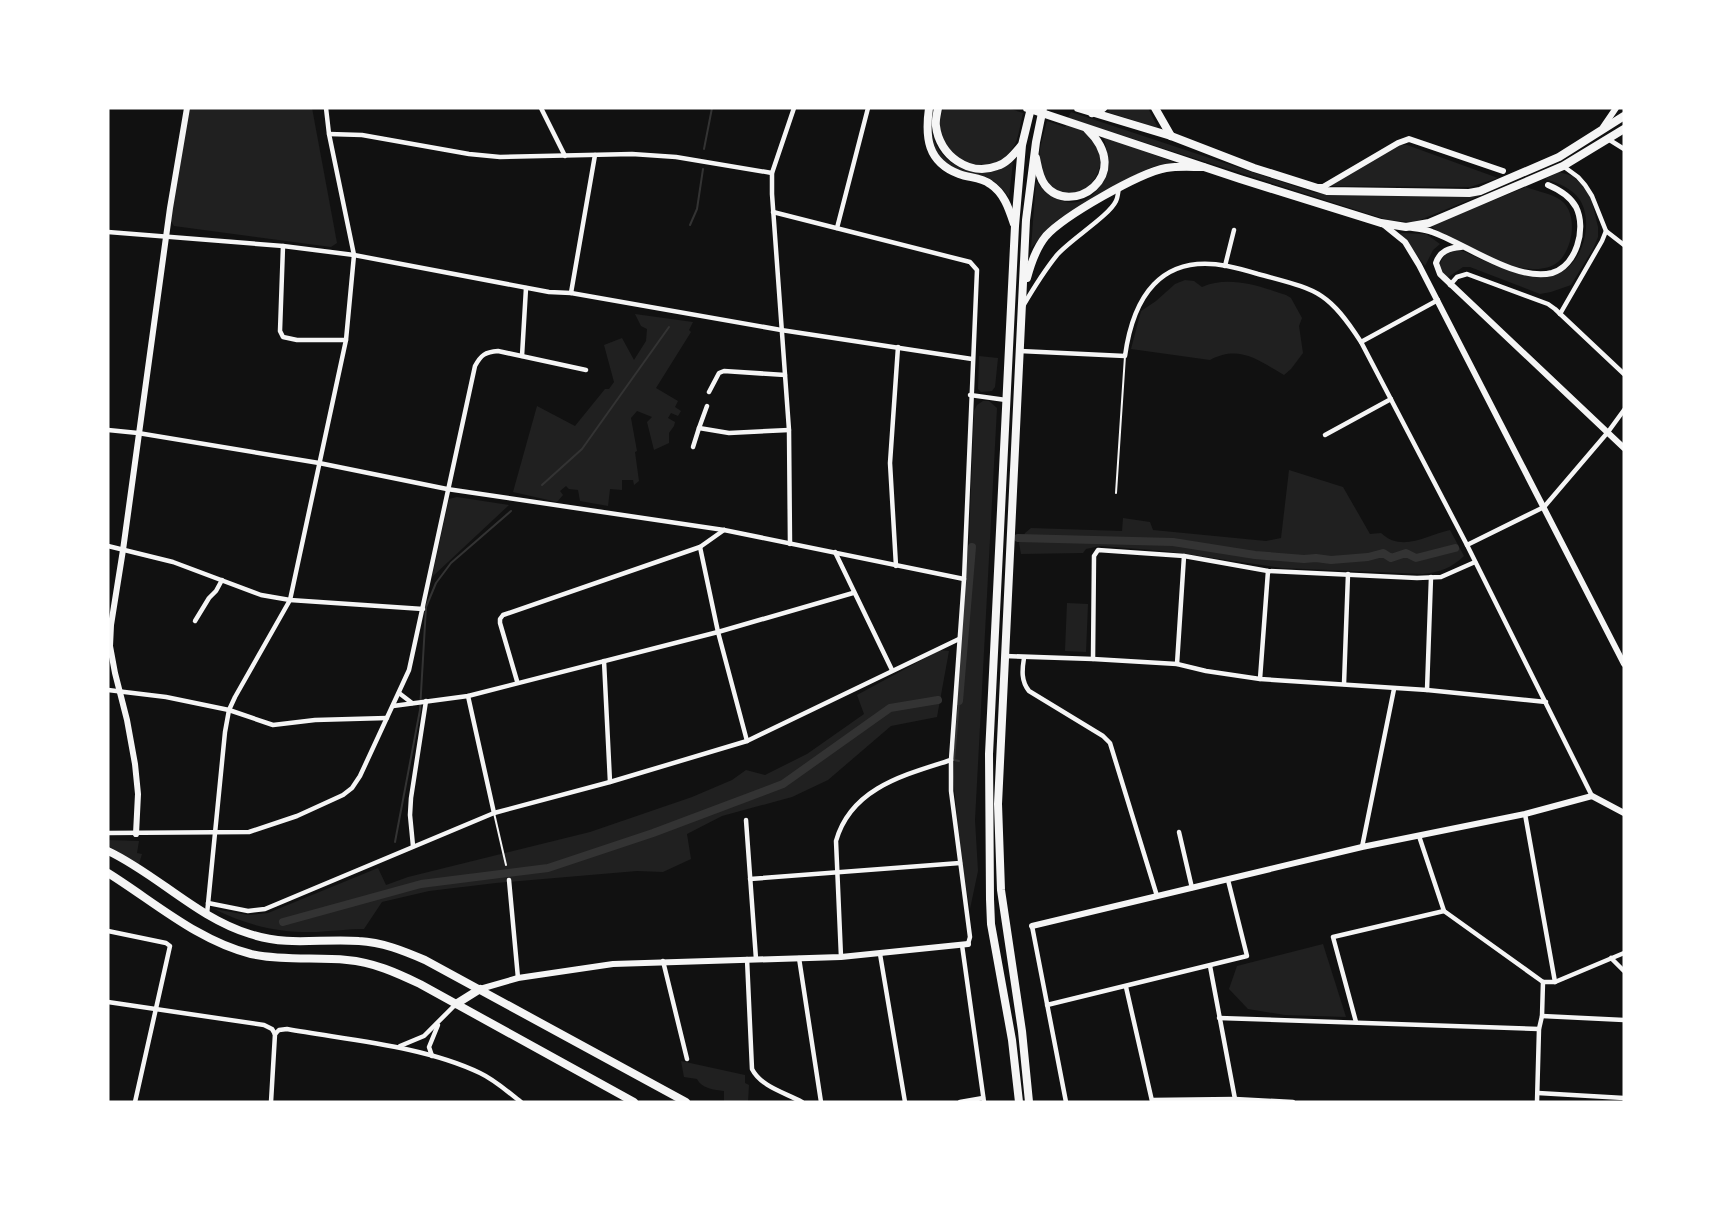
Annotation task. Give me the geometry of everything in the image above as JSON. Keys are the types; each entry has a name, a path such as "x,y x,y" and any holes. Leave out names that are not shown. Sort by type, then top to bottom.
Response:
{"main road":[{"path":"929,108 928,142 935,156 944,166 959,174 990,183 1001,194 1015,226"},
{"path":"938,108 936,125 939,142 949,156 963,165 980,169 996,166 1011,158 1022,145"},
{"path":"1019,1102 1012,1040 991,924 990,754 1015,226 1022,145 1029,108 1203,167 1381,223 1406,227 1429,223 1563,166 1624,129"},
{"path":"1029,1102 1026,1061 1005,921 998,849 998,804 1026,219 1043,108"},
{"path":"1078,108 1171,136 1254,168 1328,191 1469,193 1480,191 1559,157 1624,116"},
{"path":"1092,113 1103,108"},
{"path":"1155,108 1171,136"},
{"path":"1035,150 1039,175 1045,186 1056,194 1069,197 1082,195 1094,188 1102,177 1105,164 1103,150 1097,138 1087,129"},
{"path":"1022,294 1038,248 1058,226 1119,187 1165,168 1203,167"},
{"path":"108,850 227,926 274,940 299,943 359,941 397,948 425,960 686,1102"},
{"path":"108,873 171,915 226,946 250,954 273,958 347,960 370,963 420,984 634,1102"},
{"path":"456,1004 480,989"}],"street":[{"path":"136,834 138,794 135,764 110,646 111,625 186,108"},
{"path":"207,914 229,710 290,600 346,340 354,255 329,134 326,108"},
{"path":"541,108 565,156"},
{"path":"790,544 789,430 772,212 772,173 794,108"},
{"path":"837,228 868,108"},
{"path":"1598,133 1616,108"},
{"path":"329,134 362,135 469,154 500,157 632,154 676,157 772,173"},
{"path":"1315,188 1328,184 1398,143 1409,139 1503,171"},
{"path":"1608,139 1623,148"},
{"path":"571,293 595,155"},
{"path":"1563,166 1585,185 1592,196 1600,222 1606,231 1624,245"},
{"path":"1406,227 1432,232 1461,247 1508,266 1534,274 1552,273 1564,267 1571,259 1577,246 1580,217 1568,197 1548,185"},
{"path":"1022,309 1034,287 1057,256 1072,240 1111,208 1117,199 1119,187"},
{"path":"772,212 970,262 975,266 978,274 970,395 964,579 951,760 951,791 970,937 965,944 983,1100 960,1102"},
{"path":"1381,223 1408,245 1624,664"},
{"path":"1226,266 1234,230"},
{"path":"1560,314 1606,231"},
{"path":"108,232 283,246 354,255 549,292 571,293 781,330 972,359"},
{"path":"283,246 280,331 283,337 297,340 346,340"},
{"path":"1461,247 1446,250 1438,259 1438,272 1624,448"},
{"path":"1020,351 1125,356 1135,313 1144,294 1159,279 1173,270 1189,266 1202,264 1226,266 1318,292 1341,313 1361,342 1467,545 1592,796 1624,813"},
{"path":"1450,285 1460,275 1471,275 1548,304 1624,374"},
{"path":"522,356 526,288"},
{"path":"1361,342 1438,300"},
{"path":"896,566 890,463 898,346"},
{"path":"108,833 249,832 343,795 352,788 360,777 409,670 447,489 475,366 480,357 487,352 498,351 586,370"},
{"path":"709,392 719,373 723,371 785,375"},
{"path":"970,395 1006,400"},
{"path":"1325,435 1391,399"},
{"path":"693,447 707,406"},
{"path":"1467,545 1544,507 1624,410"},
{"path":"699,428 729,433 789,430"},
{"path":"108,430 319,463 447,489 724,530 964,579"},
{"path":"517,681 500,623 503,615 700,548 724,530"},
{"path":"108,546 173,562 261,595 290,600 423,609"},
{"path":"700,548 718,632 747,741"},
{"path":"1093,658 1096,552 1100,550 1184,556 1268,571 1431,577 1451,574 1475,562"},
{"path":"834,552 892,670"},
{"path":"1177,664 1184,556"},
{"path":"1260,679 1268,571"},
{"path":"1344,684 1348,574"},
{"path":"1427,690 1431,577"},
{"path":"195,621 222,580"},
{"path":"393,706 468,696 517,681 718,632 853,592"},
{"path":"208,903 248,911 265,909 494,813 610,782 747,741 960,639"},
{"path":"1005,656 1093,658 1177,664 1260,679 1427,690 1546,702"},
{"path":"1024,658 1022,672 1024,684 1029,691 1103,736 1110,743 1157,896"},
{"path":"604,661 610,782"},
{"path":"1362,847 1394,689"},
{"path":"108,690 229,710 273,725 315,720 387,718"},
{"path":"399,693 413,703"},
{"path":"468,696 494,813"},
{"path":"413,846 410,815 424,702"},
{"path":"841,957 836,841 841,824 860,800 904,775 951,760"},
{"path":"1066,1102 1032,926 1362,847 1525,814 1592,796"},
{"path":"1525,814 1555,982"},
{"path":"746,820 756,959"},
{"path":"1179,832 1192,888"},
{"path":"1419,836 1444,911 1543,982 1555,982 1624,953"},
{"path":"750,879 960,863"},
{"path":"509,880 518,978"},
{"path":"1047,1005 1247,956 1228,880"},
{"path":"1356,1022 1333,937 1444,911"},
{"path":"108,931 169,945 135,1102"},
{"path":"480,989 518,978 613,964 841,957 965,944"},
{"path":"880,954 905,1102"},
{"path":"799,958 821,1102"},
{"path":"1611,958 1624,971"},
{"path":"747,959 751,1059 755,1075 763,1082 802,1102"},
{"path":"663,962 687,1059"},
{"path":"1209,966 1235,1099"},
{"path":"499,982 495,991 500,999"},
{"path":"1537,1102 1543,982"},
{"path":"1126,987 1152,1101 1235,1099 1293,1102"},
{"path":"108,1002 157,1007 264,1025 272,1029 275,1034 271,1102"},
{"path":"397,1047 417,1040 456,1004"},
{"path":"1542,1016 1624,1020"},
{"path":"1219,1018 1539,1029"},
{"path":"432,1056 429,1047 439,1022"},
{"path":"275,1034 279,1030 287,1029 397,1047 432,1056 480,1073 521,1102"},
{"path":"1538,1093 1624,1098"}],"lane":[{"path":"1116,493 1125,356"},
{"path":"494,813 506,865"}],"shaded area":[{"path":"185,108 312,108 337,243 331,247 174,226 169,218"},
{"path":"931,108 934,108 932,129 935,144 952,163 967,170 987,173 1013,162 1009,197 991,179 958,171 942,160 934,149 930,137"},
{"path":"943,108 1008,108 1023,113 1018,137 1004,158 995,163 973,164 954,154 946,146 939,126"},
{"path":"1111,108 1148,108 1158,128 1107,112"},
{"path":"1071,112 1315,193 1464,197 1484,194 1420,220 1412,222 1388,220 1068,118"},
{"path":"1047,121 1082,131 1091,137 1099,148 1101,160 1098,172 1084,190 1073,194 1062,193 1043,177 1039,157"},
{"path":"1103,136 1176,163 1155,166 1096,197 1057,220 1031,248 1036,181 1050,195 1065,202 1078,202 1090,196 1100,186 1106,172 1107,155"},
{"path":"1400,145 1407,145 1498,178 1470,187 1329,186"},
{"path":"1559,172 1573,176 1582,185 1591,198 1598,227 1598,237 1593,249 1571,285 1540,294 1470,267 1463,267 1447,278 1442,274 1440,266 1443,258 1453,250 1527,276 1548,277 1566,269 1574,261 1584,242 1586,220 1580,200 1573,192 1545,179"},
{"path":"1526,187 1561,200 1571,217 1572,234 1567,250 1558,262 1550,266 1536,269 1524,268 1496,260 1453,240 1430,226"},
{"path":"1400,233 1426,234 1440,244 1433,250 1425,266"},
{"path":"1185,280 1194,281 1202,287 1223,282 1244,283 1291,298 1302,318 1299,326 1303,353 1284,375 1258,360 1240,354 1221,355 1210,360 1131,349 1141,311 1175,284"},
{"path":"635,314 693,322 689,330 691,332 656,388 678,401 675,407 681,411 678,416 671,413 668,418 675,422 669,433 669,443 654,450 647,422 652,417 637,411 631,418 639,481 634,485 633,480 622,480 622,490 610,489 608,506 580,501 578,490 569,489 566,486 560,491 563,495 557,502 513,492 537,406 575,426 605,389 609,389 614,382 604,345 622,338 634,360 646,341 647,329 641,326"},
{"path":"979,356 998,358 995,387 992,391 981,392 978,389"},
{"path":"983,401 989,401 997,408 975,820 978,871 970,909 962,863 953,777 967,591 974,411"},
{"path":"1289,470 1343,487 1370,534 1381,533 1397,542 1406,542 1450,530 1464,556 1445,569 1423,574 1282,568 1165,551 1100,546 1086,549 1083,553 1021,554 1019,543 1031,528 1122,531 1123,518 1150,522 1153,530 1266,541 1281,538"},
{"path":"457,497 509,505 432,577 449,499"},
{"path":"1067,603 1088,604 1086,652 1065,651"},
{"path":"940,650 949,651 937,717 891,726 828,780 792,797 722,816 687,834 691,859 663,872 637,871 429,891 382,902 364,929 317,932 276,930 239,920 214,909 248,915 268,913 378,868 386,885 408,877 590,832 692,797 732,780 746,770 765,775 807,754 864,714 857,695"},
{"path":"108,840 139,841 137,853 142,854 139,864 108,846"},
{"path":"1323,944 1346,1017 1285,1015 1248,1009 1229,989 1237,966"},
{"path":"681,1061 745,1075 745,1083 749,1085 748,1102 724,1102 724,1091 705,1086 697,1079 684,1077"}],"waterway":[{"path":"704,149 712,108"},
{"path":"690,225 697,209 703,169"},
{"path":"542,485 582,449 669,327"},
{"path":"395,842 420,710 426,607 436,583 451,563 511,511"},
{"path":"1018,538 1173,542 1255,555 1331,560 1368,557 1383,553 1391,558 1406,553 1416,558 1455,548"},
{"path":"957,701 959,701 972,547"},
{"path":"283,922 421,884 548,868 653,833 783,784 890,708 938,700"},
{"path":"959,701 954,760 959,761"}]}
